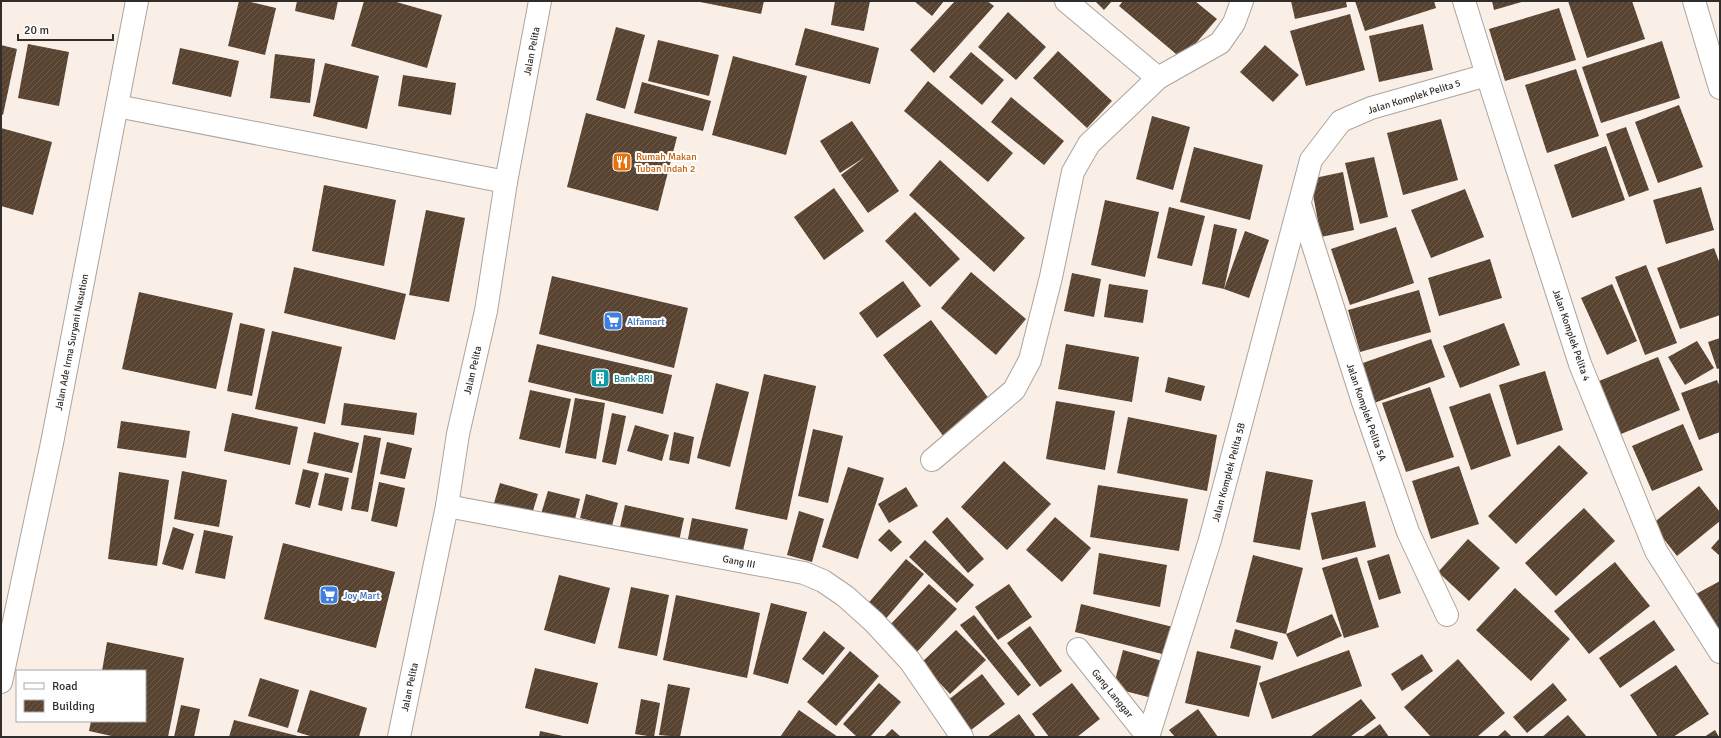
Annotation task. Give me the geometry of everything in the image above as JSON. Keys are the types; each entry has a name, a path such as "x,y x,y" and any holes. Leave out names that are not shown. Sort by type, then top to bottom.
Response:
{"street":[{"name":"Jalan Ade Irma Suryani Nasution","path":"1,682 52,443 137,1"},
{"name":"Jalan Pelita","path":"399,737 447,506 458,434 486,311 506,182 540,1"},
{"path":"1066,1 1158,78"},
{"path":"932,460 1014,390 1030,360 1051,277 1073,172 1089,144 1158,78 1220,43 1234,23 1242,1"},
{"name":"Jalan Komplek Pelita 4","path":"1464,1 1580,364 1656,551 1720,652"},
{"path":"1694,1 1720,88"},
{"name":"Jalan Komplek Pelita 5","path":"1300,204 1311,160 1340,121 1371,108 1487,75"},
{"path":"116,106 506,182"},
{"name":"Jalan Komplek Pelita 5A","path":"1300,204 1363,402 1408,532 1447,615"},
{"name":"Jalan Komplek Pelita 5B","path":"1148,737 1210,540 1300,204"},
{"name":"Gang III","path":"447,506 804,573 823,581 845,596 874,622 910,661 962,737"},
{"name":"Gang Langgar","path":"1078,649 1148,737"}],"building":[{"path":"239,1 246,1 276,8 265,55 228,46"},
{"path":"297,1 338,1 334,20 295,11"},
{"path":"364,1 393,1 442,15 427,68 351,46"},
{"path":"695,1 764,1 761,14"},
{"path":"835,1 870,1 864,31 831,25"},
{"path":"914,1 944,1 932,16"},
{"path":"955,1 987,1 994,6 934,73 910,50"},
{"path":"1095,1 1112,1 1104,10"},
{"path":"1123,1 1195,1 1217,19 1182,59 1119,6"},
{"path":"1291,1 1346,1 1347,7 1295,19"},
{"path":"1355,1 1434,1 1436,8 1365,31"},
{"path":"1492,1 1525,1 1494,10"},
{"path":"1568,1 1632,1 1645,39 1587,58"},
{"path":"1559,8 1576,60 1505,81 1489,29"},
{"path":"1008,12 1046,47 1016,80 978,47"},
{"path":"1350,14 1365,70 1306,86 1290,31"},
{"path":"1423,24 1433,70 1379,82 1369,36"},
{"path":"616,27 645,35 625,109 596,100"},
{"path":"805,28 879,48 870,84 795,65"},
{"path":"658,40 719,55 709,96 648,81"},
{"path":"1662,41 1680,98 1601,123 1582,67"},
{"path":"28,44 69,52 59,106 18,98"},
{"path":"1,45 17,49 3,115 1,114"},
{"path":"1265,45 1299,75 1273,102 1240,72"},
{"path":"180,48 239,61 231,97 172,84"},
{"path":"1058,51 1112,101 1087,128 1033,78"},
{"path":"971,52 1004,80 982,105 949,77"},
{"path":"275,54 315,59 310,103 270,98"},
{"path":"733,56 807,76 786,155 712,135"},
{"path":"325,63 379,76 367,129 313,116"},
{"path":"1576,69 1599,136 1547,153 1525,85"},
{"path":"403,75 456,83 451,115 398,106"},
{"path":"928,81 1013,153 988,182 904,111"},
{"path":"642,82 711,101 703,131 634,113"},
{"path":"1011,97 1064,141 1044,165 991,122"},
{"path":"1679,105 1703,167 1658,183 1635,122"},
{"name":"Rumah Makan Tuban Indah 2","path":"586,113 677,137 658,211 567,187"},
{"path":"1152,116 1190,127 1173,190 1136,179"},
{"path":"1441,119 1458,180 1403,195 1387,133"},
{"path":"852,121 899,191 868,213 841,175 865,157 840,173 820,141"},
{"path":"1626,127 1649,190 1629,197 1606,134"},
{"path":"1,128 52,142 33,215 1,206"},
{"path":"1606,146 1625,200 1572,218 1554,165"},
{"path":"1194,147 1263,165 1250,220 1180,202"},
{"path":"1374,157 1388,217 1360,224 1345,163"},
{"path":"940,160 1025,238 994,272 909,195"},
{"path":"1343,172 1354,230 1321,237 1310,179"},
{"path":"324,185 396,200 384,266 312,251"},
{"path":"1701,187 1714,230 1666,244 1653,200"},
{"path":"834,188 864,231 824,260 794,217"},
{"path":"1465,189 1484,237 1431,258 1411,210"},
{"path":"1105,200 1159,212 1145,277 1091,265"},
{"path":"1169,207 1205,216 1192,266 1157,258"},
{"path":"426,210 465,218 449,302 409,295"},
{"path":"915,212 960,259 930,287 885,241"},
{"path":"1214,224 1237,229 1224,289 1202,284"},
{"path":"1396,227 1414,283 1350,305 1331,249"},
{"path":"1245,231 1269,240 1249,298 1224,289"},
{"path":"1714,248 1720,264 1720,315 1680,329 1657,268"},
{"path":"1490,259 1502,298 1439,316 1428,278"},
{"path":"1646,265 1677,343 1645,355 1615,277"},
{"path":"294,267 406,294 395,340 284,313"},
{"path":"971,272 1026,319 996,355 941,308"},
{"path":"1072,273 1101,279 1094,317 1064,311"},
{"name":"Alfamart","path":"552,276 688,308 674,368 539,334"},
{"path":"903,281 921,306 877,338 859,313"},
{"path":"1109,284 1148,290 1143,323 1104,317"},
{"path":"1612,284 1637,341 1607,355 1581,298"},
{"path":"1419,290 1431,332 1360,352 1348,310"},
{"path":"139,292 233,313 216,389 122,369"},
{"path":"931,320 992,403 944,437 883,355"},
{"path":"240,323 265,329 252,396 227,391"},
{"path":"1504,323 1520,365 1460,388 1443,346"},
{"path":"272,331 342,347 325,424 255,409"},
{"path":"1720,338 1720,368 1717,369 1708,342"},
{"path":"1431,339 1445,377 1374,403 1360,364"},
{"path":"1697,341 1714,368 1685,385 1668,357"},
{"name":"Bank BRI","path":"537,344 672,375 663,414 528,382"},
{"path":"1066,344 1139,357 1132,402 1058,389"},
{"path":"1658,357 1680,410 1621,434 1599,381"},
{"path":"1545,371 1563,430 1517,445 1499,385"},
{"path":"764,374 816,386 787,520 735,509"},
{"path":"1168,377 1205,386 1201,401 1165,392"},
{"path":"1717,380 1720,387 1720,432 1699,440 1681,393"},
{"path":"716,383 749,392 730,467 697,458"},
{"path":"1430,387 1454,457 1406,472 1382,403"},
{"path":"530,390 571,399 560,448 519,439"},
{"path":"1490,393 1511,456 1471,470 1449,407"},
{"path":"575,398 605,403 596,459 565,453"},
{"path":"1056,401 1115,411 1105,470 1046,459"},
{"path":"344,403 417,413 414,435 341,425"},
{"path":"232,413 298,427 290,465 224,451"},
{"path":"612,413 626,416 616,465 602,462"},
{"path":"1128,417 1217,435 1207,491 1117,473"},
{"path":"121,421 190,431 186,458 117,448"},
{"path":"1683,424 1703,470 1652,491 1632,446"},
{"path":"635,425 669,435 662,461 627,451"},
{"path":"813,429 843,436 828,503 798,496"},
{"path":"314,432 359,443 352,473 307,463"},
{"path":"674,432 694,437 689,464 669,460"},
{"path":"364,435 381,438 368,512 351,509"},
{"path":"387,442 412,448 405,479 380,474"},
{"path":"1559,445 1588,473 1516,544 1488,516"},
{"path":"1004,461 1051,504 1007,550 961,507"},
{"path":"1459,466 1479,524 1431,539 1412,481"},
{"path":"848,467 884,478 858,559 822,547"},
{"path":"303,469 319,473 310,508 295,504"},
{"path":"182,471 227,480 219,527 174,519"},
{"path":"1266,471 1313,480 1300,550 1253,542"},
{"path":"119,472 169,480 157,566 108,559"},
{"path":"325,473 349,478 342,511 318,505"},
{"path":"379,482 405,488 397,527 371,521"},
{"path":"500,483 538,494 532,514 494,503"},
{"path":"1098,485 1188,499 1179,551 1090,537"},
{"path":"1699,486 1720,512 1720,521 1677,556 1652,524"},
{"path":"906,487 918,506 889,523 878,504"},
{"path":"548,491 580,499 574,523 541,514"},
{"path":"586,494 618,503 612,526 580,518"},
{"path":"1365,501 1376,547 1322,560 1311,513"},
{"path":"625,505 684,518 679,541 620,527"},
{"path":"1584,508 1615,541 1556,596 1525,563"},
{"path":"799,511 824,519 812,562 787,555"},
{"path":"947,517 984,559 968,573 932,532"},
{"path":"1055,517 1091,548 1062,582 1026,550"},
{"path":"692,518 748,529 742,555 687,544"},
{"path":"173,527 194,534 183,570 162,564"},
{"path":"889,529 902,542 891,552 878,540"},
{"path":"204,530 233,536 225,579 195,573"},
{"path":"1720,538 1720,556 1711,548"},
{"path":"1468,539 1500,568 1469,601 1438,572"},
{"path":"925,540 974,585 957,603 909,557"},
{"name":"Joy Mart","path":"283,543 395,572 376,648 264,619"},
{"path":"1099,553 1167,565 1160,607 1093,594"},
{"path":"1389,554 1401,593 1379,600 1367,561"},
{"path":"1253,555 1303,568 1286,634 1236,622"},
{"path":"1357,557 1379,627 1344,638 1322,568"},
{"path":"906,559 924,574 883,622 865,607"},
{"path":"1615,562 1650,606 1589,654 1554,611"},
{"path":"559,575 610,588 595,644 544,630"},
{"path":"1720,581 1720,634 1719,635 1696,594"},
{"path":"929,584 957,609 915,654 887,628"},
{"path":"1009,584 1032,617 998,640 975,607"},
{"path":"631,587 669,595 657,656 618,648"},
{"path":"1515,588 1570,639 1531,681 1476,630"},
{"path":"676,595 760,613 747,678 663,660"},
{"path":"771,603 807,612 788,684 753,674"},
{"path":"1081,604 1177,628 1170,656 1075,632"},
{"path":"1332,614 1342,636 1297,657 1286,634"},
{"path":"974,615 1031,685 1018,696 960,625"},
{"path":"1654,620 1675,650 1620,688 1599,658"},
{"path":"1030,626 1062,671 1040,687 1007,643"},
{"path":"1235,629 1278,642 1273,660 1230,648"},
{"path":"956,630 986,660 950,694 921,663"},
{"path":"824,631 845,648 823,675 802,659"},
{"path":"107,642 184,658 168,737 116,737 89,731 91,722 146,722 146,670 102,670"},
{"path":"1123,650 1166,662 1156,699 1113,688"},
{"path":"1349,650 1362,686 1272,719 1259,683"},
{"path":"850,651 879,676 836,726 807,702"},
{"path":"1197,651 1261,666 1249,717 1185,703"},
{"path":"1422,654 1433,671 1402,691 1391,674"},
{"path":"1458,659 1505,713 1477,737 1431,737 1404,707"},
{"path":"1676,665 1709,714 1673,737 1658,737 1630,695"},
{"path":"535,668 598,683 588,724 525,708"},
{"path":"982,674 1005,704 967,733 944,703"},
{"path":"260,678 299,690 288,728 248,716"},
{"path":"879,683 901,702 870,737 857,737 843,724"},
{"path":"1072,683 1100,719 1077,737 1049,737 1032,714"},
{"path":"1553,683 1567,700 1527,733 1513,717"},
{"path":"668,684 690,688 680,737 659,735"},
{"path":"310,690 367,708 359,737 313,737 297,732"},
{"path":"641,699 660,703 654,737 635,734"},
{"path":"1361,699 1376,718 1350,737 1310,737"},
{"path":"181,705 200,709 194,737 174,737"},
{"path":"1198,709 1218,737 1175,737 1169,730"},
{"path":"799,710 838,737 780,737"},
{"path":"1019,714 1036,737 987,737"},
{"path":"1568,715 1587,737 1542,737"},
{"path":"234,720 298,736 298,737 229,737"},
{"path":"1380,724 1389,737 1362,737"},
{"path":"892,729 901,737 884,737"},
{"path":"1505,730 1512,737 1497,737"},
{"path":"1715,730 1719,737 1704,737"},
{"path":"540,731 563,736 563,737 539,737"}],"place":[{"name":"Rumah Makan Tuban Indah 2","path":"622,162"},
{"name":"Alfamart","path":"613,321"},
{"name":"Bank BRI","path":"600,378"},
{"name":"Joy Mart","path":"329,595"}]}
